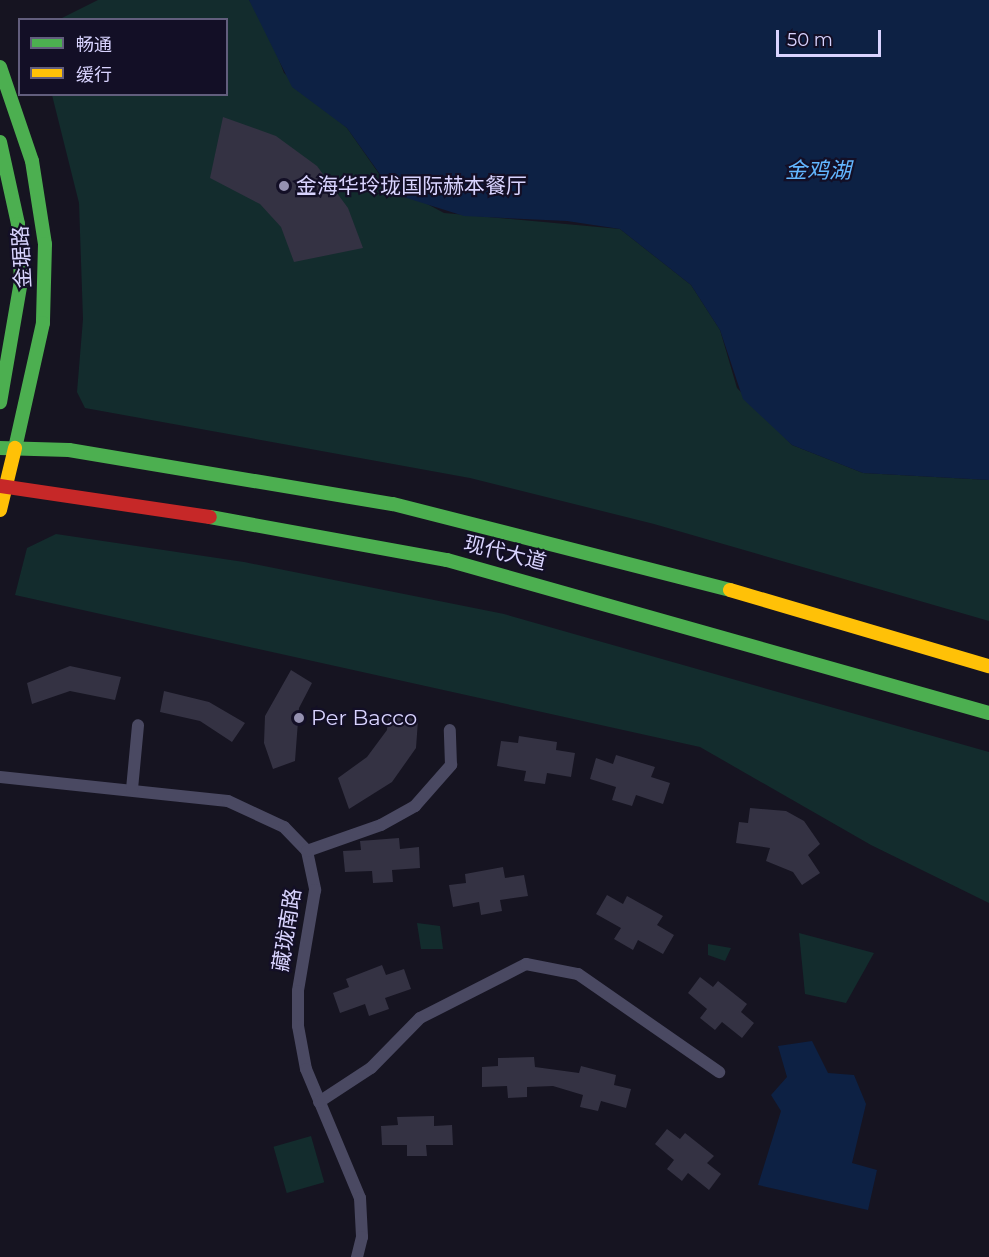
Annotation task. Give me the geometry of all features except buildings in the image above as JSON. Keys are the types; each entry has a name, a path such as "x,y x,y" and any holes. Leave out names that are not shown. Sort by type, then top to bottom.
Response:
{"main road":[{"name":"金琚路","path":"0,67 32,160 45,254 40,339 15,448 2,487 0,510"},
{"name":"金琚路","path":"0,142 18,224 21,281 0,402"},
{"name":"现代大道","path":"0,448 69,450 393,504 696,580 989,666"},
{"name":"现代大道","path":"2,487 251,523 447,561 682,622 989,713"}],"street":[{"path":"132,789 138,725"},
{"path":"0,777 132,789 246,807 284,827 308,851 381,825 415,806 451,765 450,730"},
{"name":"藏珑南路","path":"308,851 315,890 298,991 298,1026 306,1069 360,1198 362,1237 357,1257"},
{"path":"319,1102 371,1068 420,1018 526,964 578,974 719,1072"}],"green space":[{"path":"98,0 249,0 264,21 284,73 347,128 384,181 444,213 620,229 691,285 720,330 737,388 792,445 863,473 989,480 989,621 654,524 470,478 85,408 77,392 83,319 79,203 52,96 228,96 228,18 62,18"},
{"path":"56,534 244,562 504,614 989,752 989,903 871,845 700,747 15,595 27,548"},
{"path":"417,923 440,926 443,949 421,949"},
{"path":"799,933 874,953 846,1003 805,994"},
{"path":"708,944 731,948 725,961 708,955"},
{"path":"311,1136 324,1182 287,1193 274,1147"}],"water":[{"name":"金鸡湖","path":"249,0 989,0 989,480 863,473 792,445 743,399 720,330 691,285 620,229 567,221 464,216 394,194 347,128 292,87"},
{"path":"812,1041 828,1073 854,1075 866,1104 852,1163 877,1170 868,1210 758,1185 781,1111 771,1095 787,1077 778,1046"}],"traffic: fast":[{"path":"0,67 32,161 45,244 43,323 15,448"},
{"path":"0,142 18,224 21,281 0,402"},
{"path":"0,448 69,450 393,504 730,590"},
{"path":"210,517 447,560 989,713"}],"traffic: slow":[{"path":"0,510 15,448"},
{"path":"730,590 989,666"}],"traffic: jam":[{"path":"0,486 210,517"}],"place":[{"name":"金海华玲珑国际赫本餐厅","path":"284,186"},
{"name":"Per Bacco","path":"299,718"}]}
